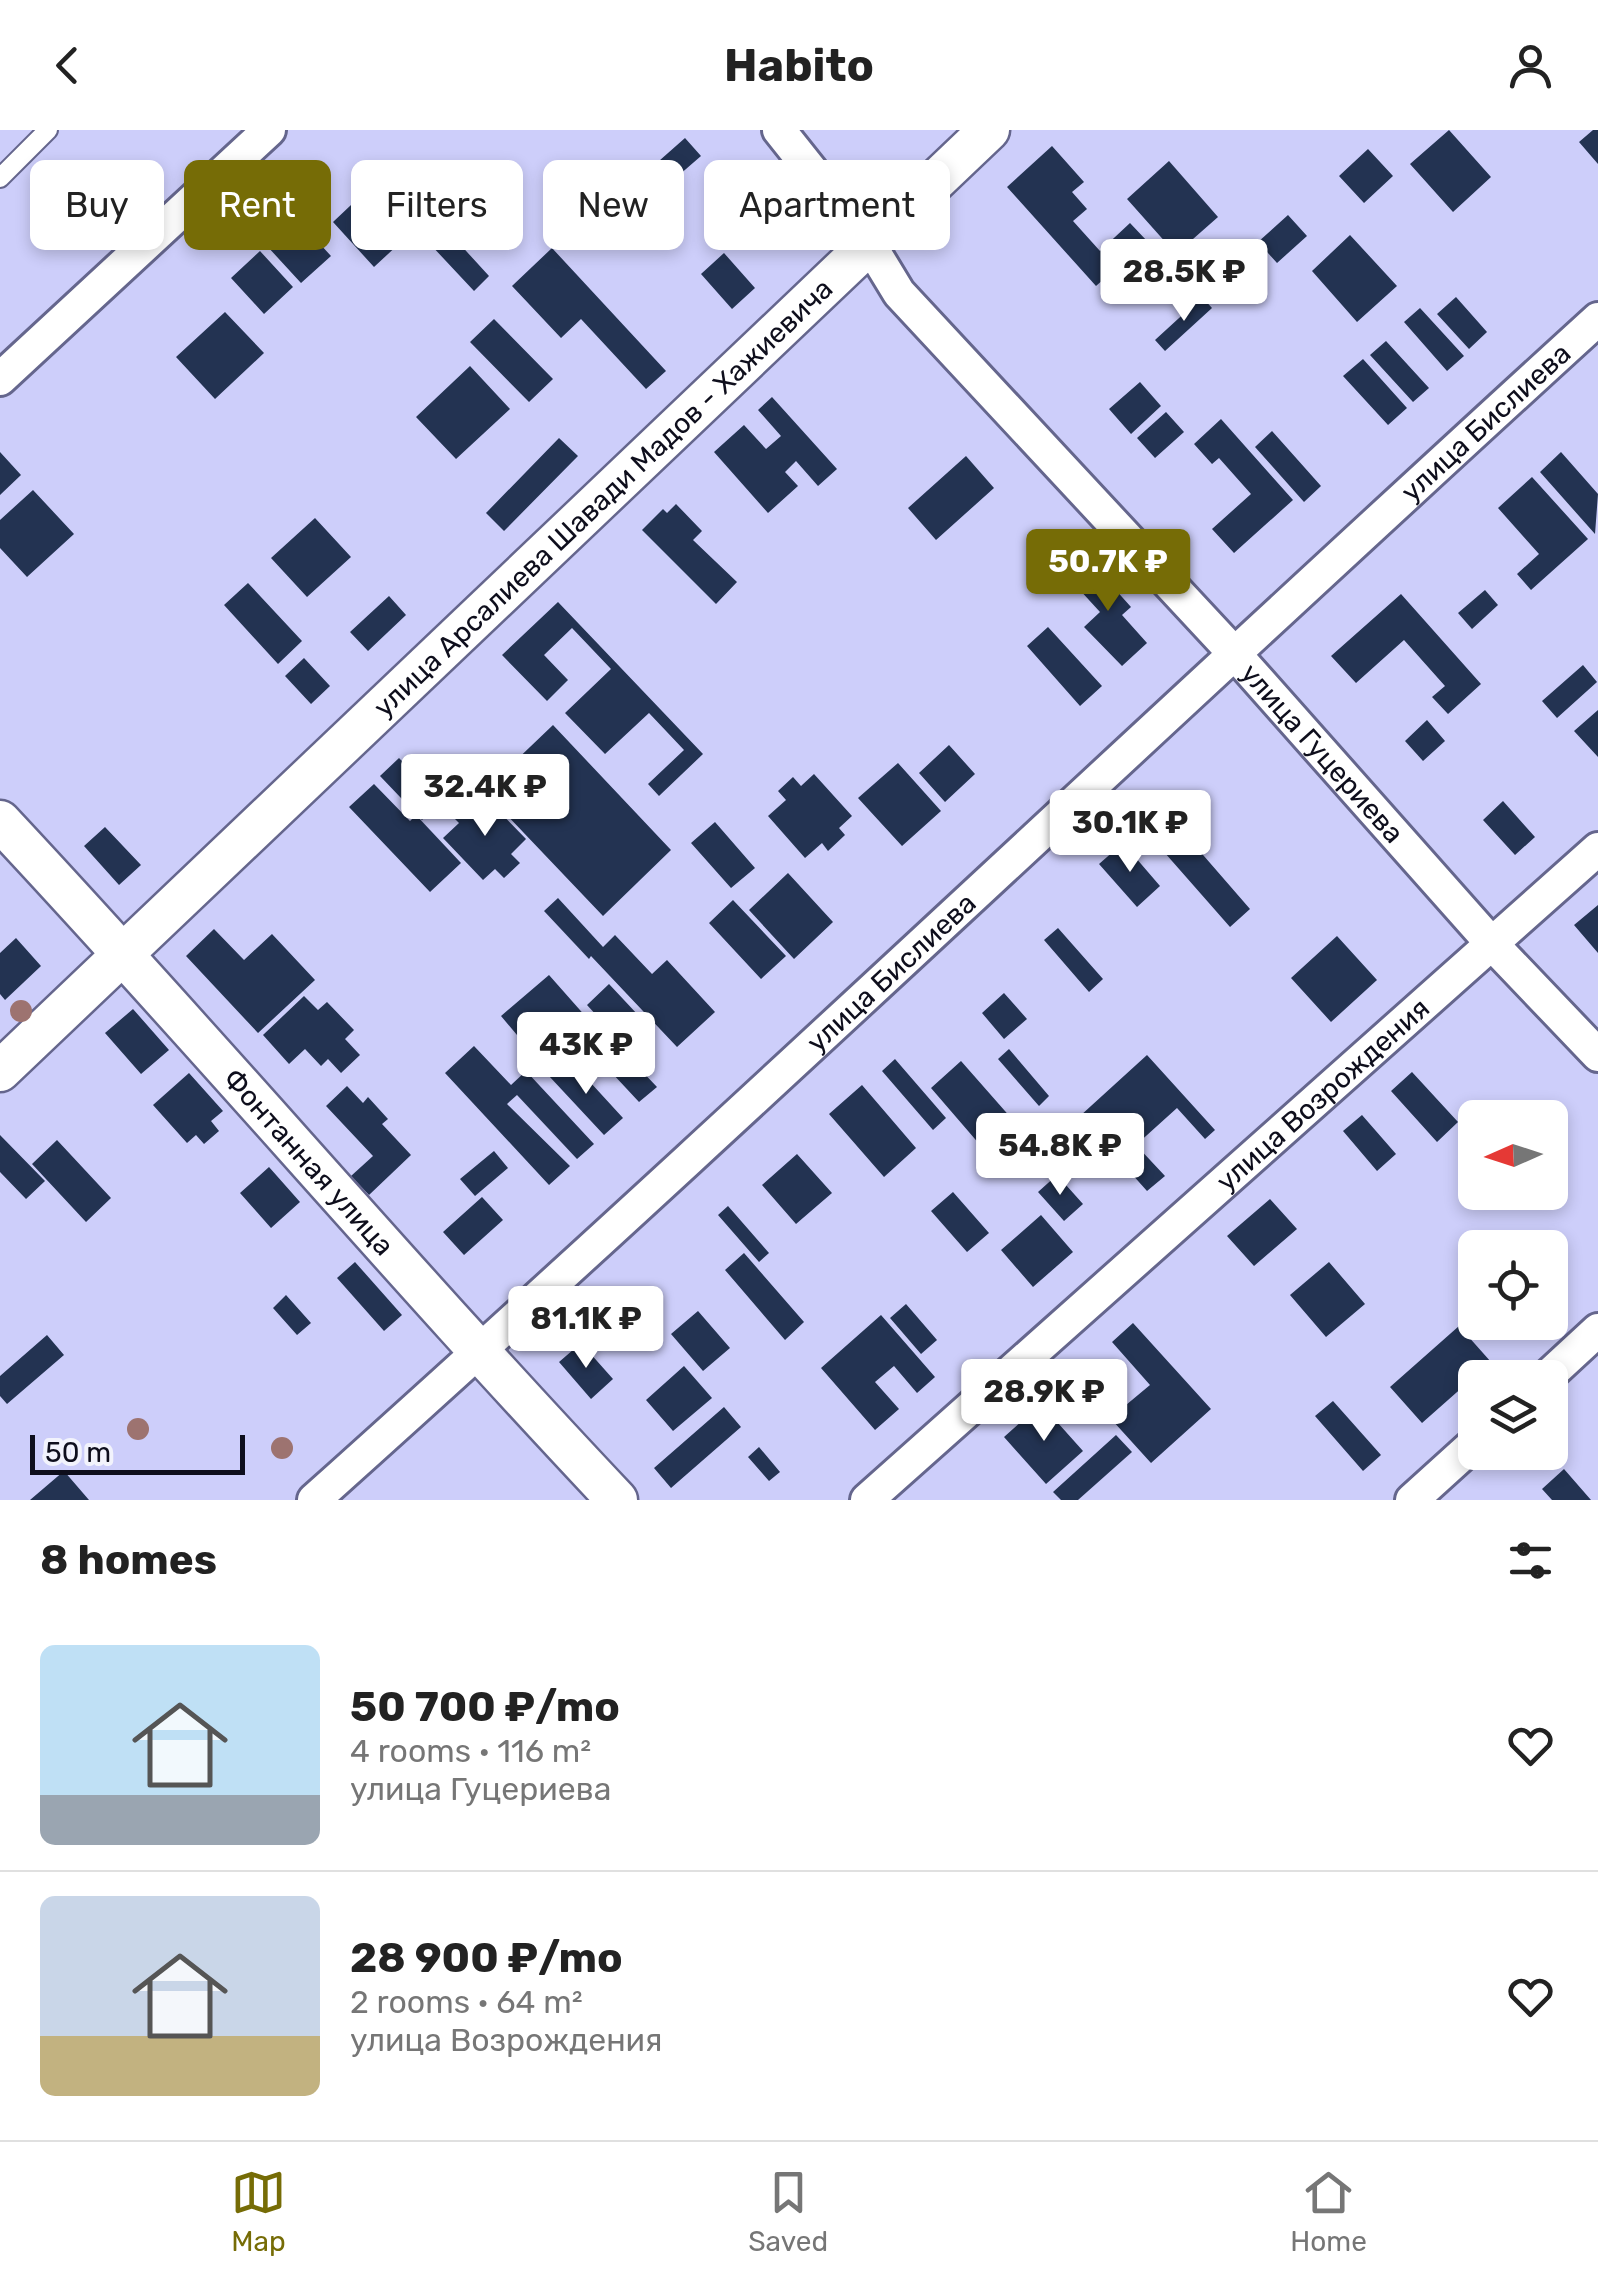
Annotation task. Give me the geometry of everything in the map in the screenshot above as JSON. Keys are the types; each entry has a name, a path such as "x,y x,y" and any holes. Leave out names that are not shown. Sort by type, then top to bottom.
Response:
{"street":[{"name":"улица Гуцериева","path":"779,130 803,160"},
{"name":"улица Арсалиева Шавади Мадов - Хажиевича","path":"950,166 989,130"},
{"path":"0,378 264,132"},
{"name":"улица Арсалиева Шавади Мадов - Хажиевича","path":"0,1071 860,250"},
{"name":"улица Гуцериева","path":"873,250 900,293 1233,652 1493,945 1598,1056"},
{"name":"улица Бислиева","path":"314,1500 1598,319"},
{"name":"Фонтанная улица","path":"0,822 124,953 478,1353 617,1500"},
{"name":"улица Возрождения","path":"866,1500 1598,849"},
{"path":"1566,1360 1598,1330"},
{"path":"1412,1500 1458,1458"}],"lane":[{"path":"0,178 48,130"}],"building":[{"path":"1449,130 1491,177 1453,212 1410,164"},
{"path":"1598,130 1598,164 1579,142"},
{"path":"685,138 701,156 684,171 684,160 660,160"},
{"path":"1052,146 1084,182 1072,192 1087,209 1073,221 1100,251 1130,223 1147,241 1096,286 1007,187"},
{"path":"1368,149 1393,176 1364,203 1339,176"},
{"path":"1169,161 1218,217 1176,254 1127,199"},
{"path":"351,205 351,242 333,222"},
{"path":"1288,215 1307,236 1277,263 1258,242"},
{"path":"1350,235 1397,286 1357,322 1312,271"},
{"path":"271,250 325,250 331,256 301,283"},
{"path":"359,250 392,250 374,267"},
{"path":"436,250 465,250 489,276 474,291"},
{"path":"554,250 666,371 646,389 581,319 561,338 512,286"},
{"path":"260,251 293,287 264,314 231,278"},
{"path":"724,253 755,288 732,309 701,274"},
{"path":"1202,297 1212,308 1165,351 1155,340"},
{"path":"1456,297 1487,332 1469,349 1437,314"},
{"path":"1420,308 1464,356 1447,371 1404,322"},
{"path":"225,312 264,353 215,399 176,357"},
{"path":"494,319 553,379 529,402 470,342"},
{"path":"1386,341 1429,388 1413,402 1370,355"},
{"path":"1363,359 1407,408 1388,425 1343,376"},
{"path":"470,366 510,409 456,459 416,417"},
{"path":"1140,382 1161,406 1131,434 1109,409"},
{"path":"772,397 837,469 818,486 796,461 785,472 798,486 768,513 714,452 744,425 766,449 781,436 758,410"},
{"path":"1166,412 1184,432 1155,458 1137,438"},
{"path":"1221,419 1293,500 1234,553 1212,529 1251,494 1219,458 1212,464 1194,444"},
{"path":"1272,431 1321,486 1304,502 1255,447"},
{"path":"559,438 578,456 504,531 486,513"},
{"path":"0,452 21,475 0,495"},
{"path":"1561,452 1598,494 1595,534 1540,472"},
{"path":"966,456 994,488 936,540 908,508"},
{"path":"1532,477 1588,539 1531,590 1517,574 1539,554 1498,508"},
{"path":"33,490 74,534 27,577 0,548 0,520"},
{"path":"676,504 702,531 693,540 737,582 716,604 642,530 663,509 667,513"},
{"path":"315,518 351,557 307,597 271,558"},
{"path":"1087,558 1131,607 1122,615 1147,643 1122,666 1084,627 1100,612 1067,576"},
{"path":"248,583 302,641 278,664 224,605"},
{"path":"1485,590 1498,605 1472,629 1458,613"},
{"path":"1401,594 1481,684 1448,714 1432,697 1445,686 1404,640 1356,683 1331,656"},
{"path":"389,596 406,615 368,651 350,632"},
{"path":"558,602 703,754 659,796 648,784 684,750 649,713 605,754 565,713 611,669 572,628 544,655 568,680 547,701 502,655"},
{"path":"1048,627 1102,686 1080,706 1027,646"},
{"path":"304,658 330,686 311,704 285,676"},
{"path":"1583,665 1597,682 1557,718 1542,701"},
{"path":"1598,710 1598,757 1574,731"},
{"path":"1427,720 1445,741 1423,761 1405,741"},
{"path":"553,725 671,850 603,916 484,791"},
{"path":"949,745 975,774 945,802 919,773"},
{"path":"399,758 441,801 422,820 380,776"},
{"path":"898,763 941,811 902,846 858,798"},
{"path":"814,774 852,816 839,828 845,835 828,851 822,843 805,858 768,816 786,800 778,791 793,777 801,786"},
{"path":"374,784 410,821 416,815 461,863 430,892 349,807"},
{"path":"485,797 526,839 511,854 520,863 504,878 495,869 483,880 443,838 459,823 451,815 467,800 474,807"},
{"path":"1503,801 1535,837 1515,855 1483,820"},
{"path":"1164,810 1250,909 1230,927 1143,828"},
{"path":"715,822 755,868 731,888 691,843"},
{"path":"105,827 141,865 119,885 84,846"},
{"path":"1123,843 1160,886 1137,907 1099,864"},
{"path":"788,873 833,922 794,959 749,910"},
{"path":"558,898 603,947 615,935 652,974 667,960 715,1012 677,1047 544,911"},
{"path":"733,900 786,956 761,979 709,923"},
{"path":"1598,905 1598,953 1574,925"},
{"path":"1058,928 1103,979 1089,992 1044,940"},
{"path":"214,929 244,960 272,934 315,980 258,1033 186,956"},
{"path":"1337,936 1377,980 1331,1022 1291,978"},
{"path":"16,938 41,966 5,1000 0,994 0,953"},
{"path":"549,975 587,1018 538,1060 501,1016"},
{"path":"609,984 653,1031 630,1052 587,1005"},
{"path":"1004,993 1027,1019 1004,1039 982,1013"},
{"path":"304,996 318,1010 327,1002 354,1030 345,1039 360,1055 341,1073 328,1059 321,1066 305,1049 289,1064 263,1035"},
{"path":"133,1009 169,1050 141,1074 105,1033"},
{"path":"600,1027 657,1087 639,1102 584,1043"},
{"path":"474,1046 511,1085 526,1071 594,1144 577,1159 517,1095 507,1104 570,1166 549,1185 445,1073"},
{"path":"1009,1049 1049,1096 1039,1106 998,1059"},
{"path":"1147,1055 1215,1130 1205,1139 1177,1108 1136,1145 1165,1176 1147,1191 1080,1116"},
{"path":"568,1058 623,1118 604,1135 549,1076"},
{"path":"895,1059 946,1118 933,1130 882,1071"},
{"path":"961,1061 1012,1119 981,1146 931,1088"},
{"path":"1412,1072 1458,1122 1437,1142 1391,1091"},
{"path":"189,1073 223,1111 211,1121 219,1131 204,1144 196,1135 187,1143 153,1105"},
{"path":"862,1085 916,1148 884,1177 829,1114"},
{"path":"347,1086 363,1103 368,1097 388,1119 382,1124 411,1155 369,1195 351,1176 373,1156 326,1106"},
{"path":"1362,1115 1396,1154 1377,1171 1343,1131"},
{"path":"0,1135 45,1181 26,1199 0,1172"},
{"path":"57,1140 111,1198 86,1222 32,1164"},
{"path":"494,1151 508,1168 475,1196 460,1179"},
{"path":"797,1154 832,1193 796,1224 762,1185"},
{"path":"269,1167 300,1202 271,1228 240,1193"},
{"path":"1057,1175 1083,1204 1064,1221 1038,1192"},
{"path":"953,1192 989,1233 967,1252 931,1211"},
{"path":"482,1197 503,1220 464,1255 443,1232"},
{"path":"1270,1199 1297,1229 1254,1266 1227,1236"},
{"path":"728,1206 769,1253 759,1262 718,1215"},
{"path":"1041,1215 1073,1252 1033,1287 1001,1250"},
{"path":"744,1253 804,1322 785,1340 725,1270"},
{"path":"355,1262 402,1315 384,1331 337,1278"},
{"path":"1329,1262 1365,1304 1326,1337 1290,1295"},
{"path":"286,1295 311,1323 297,1335 273,1308"},
{"path":"906,1304 937,1340 921,1354 890,1318"},
{"path":"698,1311 730,1348 703,1371 671,1334"},
{"path":"881,1315 935,1377 917,1393 894,1366 875,1382 899,1409 875,1430 821,1368"},
{"path":"1133,1323 1211,1409 1151,1463 1073,1377 1088,1363 1126,1405 1150,1385 1112,1342"},
{"path":"1458,1327 1458,1340 1471,1340 1489,1360 1458,1360 1458,1391 1422,1423 1390,1387"},
{"path":"47,1335 64,1355 7,1404 0,1396 0,1376"},
{"path":"581,1343 613,1379 591,1399 559,1362"},
{"path":"684,1366 712,1398 673,1431 646,1400"},
{"path":"1333,1401 1381,1455 1363,1471 1315,1416"},
{"path":"1041,1404 1083,1451 1046,1484 1004,1437"},
{"path":"724,1407 741,1427 671,1488 654,1468"},
{"path":"1116,1435 1132,1452 1078,1500 1061,1500 1053,1492"},
{"path":"759,1447 780,1472 769,1481 748,1457"},
{"path":"1565,1470 1591,1500 1552,1500 1542,1489"},
{"path":"64,1471 89,1500 30,1500"}]}
